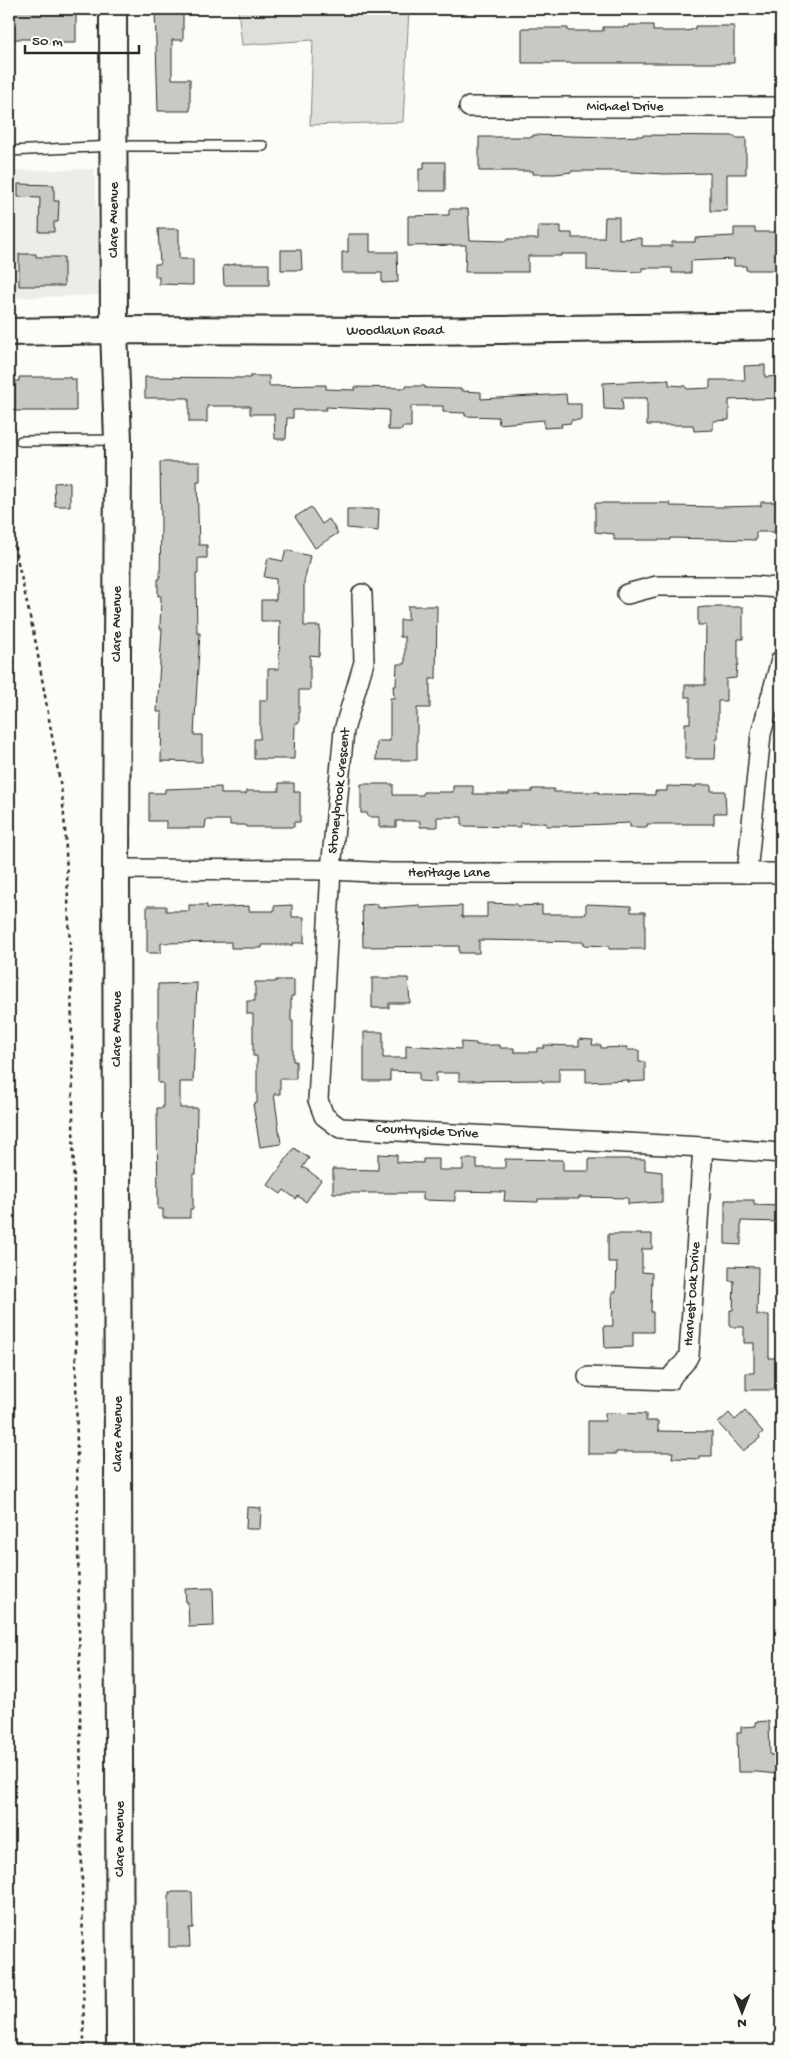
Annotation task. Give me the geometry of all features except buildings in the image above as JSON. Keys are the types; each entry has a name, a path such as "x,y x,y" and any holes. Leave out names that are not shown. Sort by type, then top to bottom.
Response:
{"street":[{"name":"Clare Avenue","path":"112,9 114,330 118,440 116,869 120,2050"},
{"name":"Michael Drive","path":"469,108 781,108"},
{"name":"Woodlawn Road","path":"9,332 114,330 420,331 781,326"},
{"path":"627,594 657,586 752,586 778,588 781,592"},
{"name":"Stoneybrook Crescent","path":"332,870 344,730 364,662 362,594"},
{"path":"747,873 761,734 781,660"},
{"name":"Heritage Lane","path":"116,869 332,870 391,874 781,873"},
{"name":"Countryside Drive","path":"332,870 318,1100 324,1116 340,1128 703,1147 781,1153"},
{"name":"Harvest Oak Drive","path":"588,1377 670,1380 673,1373 685,1366 690,1355 703,1147"}],"lane":[{"path":"9,150 113,146 263,146"},
{"path":"21,441 118,440"}],"path":[{"path":"9,522 36,644 62,794 65,828 71,970 84,2050"}],"shaded area":[{"path":"238,9 409,9 403,122 310,125 313,40 242,45"},
{"path":"94,169 102,295 9,298 9,171"}]}
